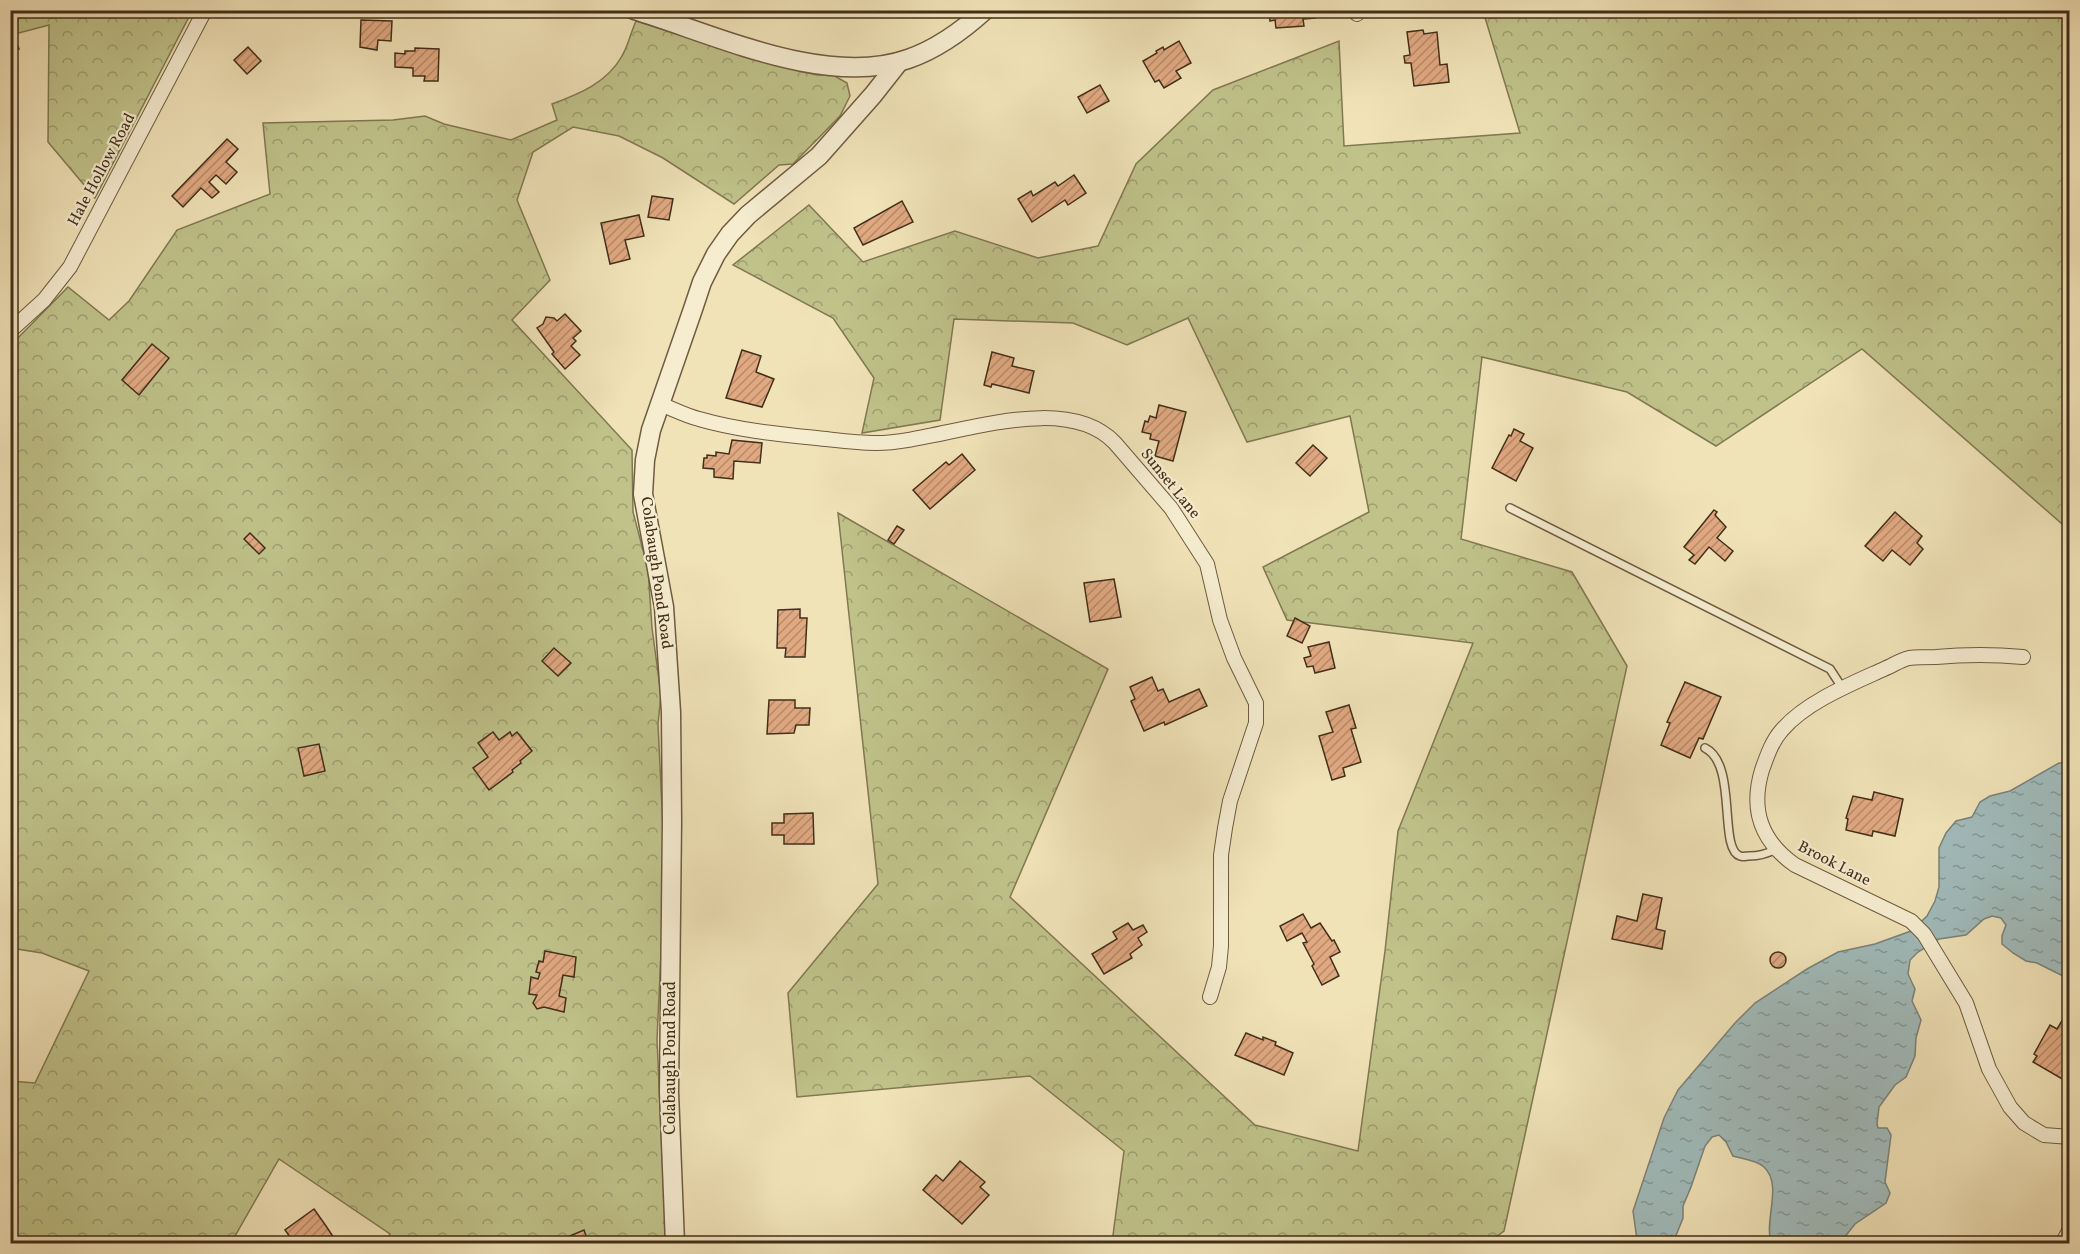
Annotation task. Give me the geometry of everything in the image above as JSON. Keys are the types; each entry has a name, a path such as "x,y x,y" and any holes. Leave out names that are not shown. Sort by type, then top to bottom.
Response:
{"street":[{"name":"Hale Hollow Road","path":"10,331 44,300 70,267 205,10"},
{"path":"634,10 775,55 818,65 857,68 899,62 916,56 943,42 985,10"},
{"name":"Colabaugh Pond Road","path":"675,1244 669,1092 672,821 669,673 664,607 643,494 645,460 651,430 699,291 716,254 730,234 748,215 819,156 899,62"},
{"name":"Sunset Lane","path":"660,404 697,419 741,428 844,441 892,443 1006,421 1037,419 1081,423 1106,435 1115,443 1171,508 1207,564 1220,620 1234,658 1256,703 1256,723 1241,775 1230,801 1225,828 1221,855 1221,946 1219,967 1210,997"},
{"name":"Brook Lane","path":"2023,657 1988,653 1908,658 1843,688 1793,718 1782,730 1772,745 1756,789 1756,804 1761,823 1771,843 1795,865 1911,921 1924,934 1966,1003 1989,1069 2010,1107 2024,1123 2044,1135 2070,1137"},
{"path":"2062,1244 2070,1230"}],"lane":[{"path":"1510,508 1830,669 1843,688"},
{"path":"1706,748 1711,750 1716,758 1725,783 1728,830 1735,852 1740,856 1759,855 1776,849"}],"green space":[{"path":"11,10 192,11 95,198 48,142 49,25 11,35"},
{"path":"1483,11 2069,11 2069,530 1862,349 1716,446 1627,392 1482,357 1461,539 1572,572 1627,666 1504,1231 1486,1244 1112,1243 1124,1151 1030,1076 797,1097 788,993 878,884 838,513 1108,669 1010,897 1255,1125 1358,1151 1385,951 1398,831 1473,643 1287,620 1263,567 1369,512 1350,416 1247,442 1188,318 1127,345 1073,323 954,319 940,420 862,433 874,378 833,318 733,265 809,205 863,262 955,231 1038,258 1098,246 1136,164 1213,90 1339,41 1344,146 1520,133"},
{"path":"636,21 775,65 817,75 833,75 847,83 850,96 840,116 793,164 779,165 734,204 663,158 619,136 573,127 533,152 517,200 550,280 512,320 632,450 633,512 648,569 652,628 661,695 658,724 665,870 657,1039 666,1243 384,1243 390,1234 279,1159 231,1243 11,1243 10,1081 35,1083 89,971 42,953 11,948 11,345 68,287 109,320 129,301 177,230 270,194 263,123 393,120 425,116 444,124 511,140 557,120 552,104 582,92 609,73 624,52"}],"water":[{"path":"2069,762 2069,979 2037,963 2026,961 2002,944 2006,925 2001,918 1992,916 1984,919 1966,935 1939,939 1910,960 1908,974 1915,989 1912,1001 1921,1020 1916,1038 1915,1056 1906,1077 1895,1085 1879,1107 1878,1128 1887,1128 1891,1135 1885,1182 1890,1193 1886,1203 1855,1224 1840,1243 1771,1243 1769,1234 1773,1193 1769,1174 1758,1163 1733,1156 1726,1142 1719,1135 1712,1137 1705,1146 1683,1206 1683,1218 1673,1243 1636,1243 1633,1211 1664,1118 1678,1090 1735,1023 1755,1003 1838,952 1875,944 1911,931 1927,916 1935,901 1939,887 1939,848 1946,833 1956,821 1972,817 1980,802 1990,796 2010,791 2059,763"}],"building":[{"path":"1269,10 1314,10 1315,18 1303,19 1304,26 1276,28 1275,20 1270,21"},
{"path":"361,20 392,21 391,41 378,40 377,50 360,47"},
{"path":"1423,30 1424,34 1437,32 1440,65 1447,64 1449,82 1414,86 1411,63 1405,63 1404,56 1410,55 1407,32"},
{"path":"16,41 19,49 10,51 10,43"},
{"path":"1179,41 1191,63 1176,71 1181,78 1164,88 1159,80 1155,82 1143,61 1163,47 1164,50"},
{"path":"248,47 261,61 247,74 234,60"},
{"path":"415,48 439,49 438,81 424,81 425,76 413,76 413,68 395,67 395,53 405,54 405,51 415,51"},
{"path":"1100,85 1109,101 1087,113 1078,97"},
{"path":"227,139 238,149 226,162 237,172 226,184 216,175 209,182 219,192 212,198 201,188 183,207 172,196"},
{"path":"1074,175 1086,193 1068,205 1065,200 1032,222 1018,199 1031,191 1033,196 1055,182 1058,186"},
{"path":"652,196 673,199 669,220 648,217"},
{"path":"902,201 913,222 863,245 854,228"},
{"path":"639,215 644,236 625,240 630,259 610,264 601,223"},
{"path":"565,314 581,331 573,338 576,341 571,346 580,355 565,369 552,354 554,352 537,328 543,324 546,317 557,321"},
{"path":"152,344 169,358 139,395 122,380"},
{"path":"742,350 761,356 756,372 774,379 762,407 726,398"},
{"path":"992,352 1014,358 1012,366 1034,371 1029,393 992,384 991,387 984,385"},
{"path":"1159,405 1186,412 1173,461 1155,456 1159,441 1150,439 1151,434 1142,432 1145,421 1148,422 1150,416 1156,418"},
{"path":"1514,429 1524,434 1520,441 1533,448 1516,481 1492,468"},
{"path":"732,440 762,443 760,463 734,461 733,479 714,477 714,469 703,468 704,458 707,458 707,455 716,456 716,452 729,454"},
{"path":"1313,445 1327,458 1310,476 1296,463"},
{"path":"962,454 975,470 930,509 913,490 946,462 949,465"},
{"path":"1714,510 1717,512 1715,515 1726,527 1717,538 1733,551 1725,561 1709,547 1695,564 1689,560 1694,555 1684,547"},
{"path":"1895,512 1922,536 1917,543 1923,549 1910,565 1892,550 1883,561 1865,546"},
{"path":"897,526 904,530 894,544 888,540"},
{"path":"250,533 265,548 259,554 244,539"},
{"path":"1114,579 1121,617 1090,622 1084,583"},
{"path":"800,609 800,618 807,618 805,657 785,657 786,648 777,648 778,610"},
{"path":"1295,618 1310,626 1302,643 1287,636"},
{"path":"1329,642 1335,668 1315,673 1313,666 1307,667 1304,658 1311,656 1308,647"},
{"path":"554,648 571,663 558,676 542,661"},
{"path":"1152,677 1158,691 1163,689 1169,702 1199,689 1207,706 1165,725 1164,722 1144,731 1131,701 1135,699 1130,687"},
{"path":"1685,682 1721,697 1703,739 1699,738 1690,758 1661,745 1670,723 1667,722"},
{"path":"769,700 795,700 795,708 810,708 809,725 796,725 794,733 767,734"},
{"path":"1349,705 1356,728 1351,729 1361,762 1343,768 1345,776 1332,780 1319,736 1333,732 1326,712"},
{"path":"493,732 499,740 510,732 512,736 517,732 532,751 520,761 521,763 512,770 513,772 489,790 473,768 488,757 478,743"},
{"path":"319,744 325,771 304,776 298,748"},
{"path":"1874,792 1903,799 1895,836 1873,831 1872,836 1846,830 1848,819 1846,818 1853,796 1872,800"},
{"path":"813,813 814,844 784,844 784,835 772,835 772,823 784,823 784,814"},
{"path":"1643,894 1662,898 1656,929 1665,931 1662,949 1612,939 1617,916 1637,921"},
{"path":"1303,914 1311,928 1320,923 1332,941 1334,940 1340,952 1330,957 1339,976 1322,985 1303,943 1307,942 1302,933 1287,941 1280,926"},
{"path":"1128,923 1133,930 1143,925 1147,932 1138,938 1142,945 1130,954 1132,958 1104,974 1092,954 1117,939 1113,932"},
{"path":"545,951 576,957 574,977 563,975 559,996 566,998 564,1012 544,1007 537,1009 533,1003 537,995 529,994 531,977 538,979 540,973 536,972 539,961 543,962"},
{"path":"1778,952 1786,960 1778,968 1770,960"},
{"path":"2063,1019 2070,1023 2070,1070 2064,1080 2033,1062 2037,1056 2034,1054 2050,1025 2057,1029"},
{"path":"1246,1033 1263,1040 1263,1037 1276,1042 1275,1045 1293,1053 1284,1075 1235,1055"},
{"path":"960,1161 985,1182 980,1187 989,1195 962,1224 923,1190 936,1175 943,1181"},
{"path":"314,1209 338,1244 295,1244 285,1230"},
{"path":"584,1230 589,1244 553,1244 553,1243"}]}
